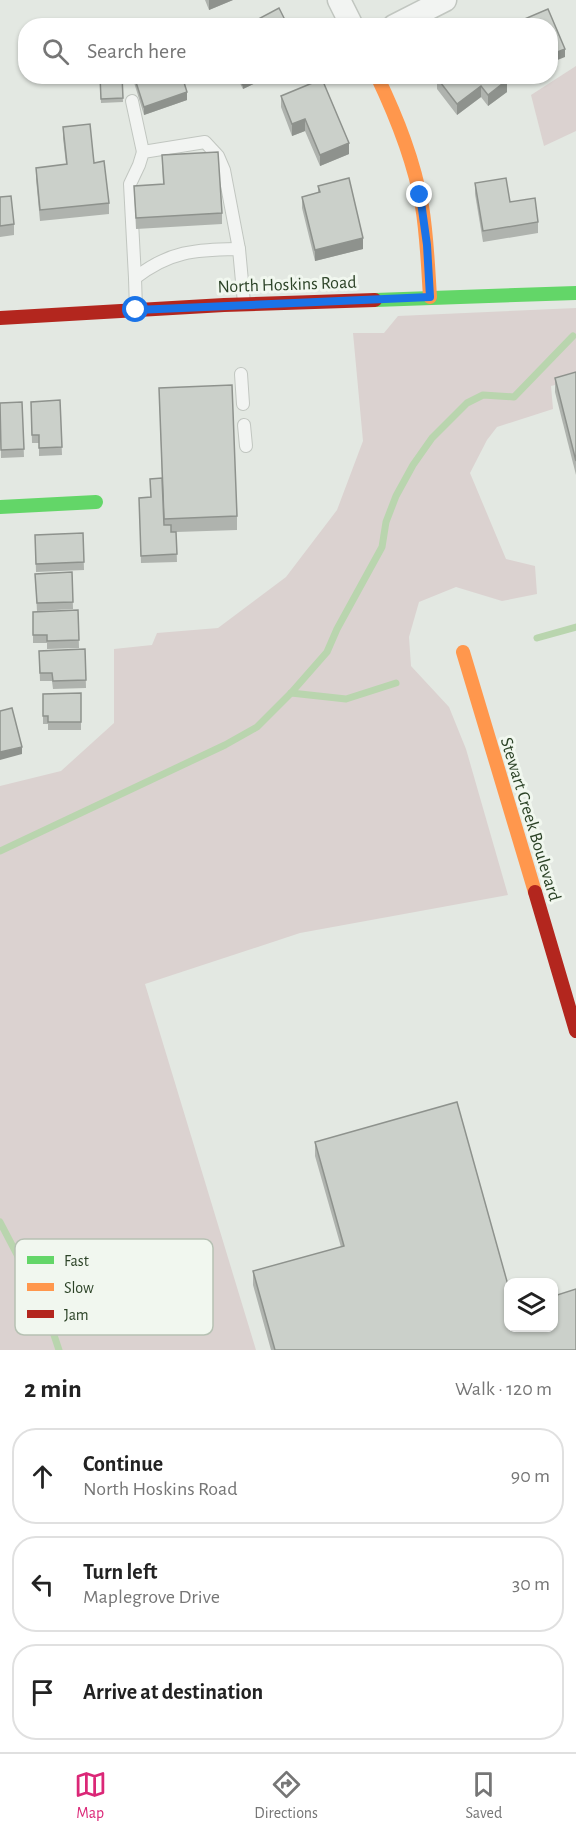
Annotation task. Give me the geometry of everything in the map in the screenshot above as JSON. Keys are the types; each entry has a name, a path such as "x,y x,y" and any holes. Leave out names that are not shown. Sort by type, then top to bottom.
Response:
{"street":[{"path":"339,0 348,18"},
{"path":"410,18 445,0"},
{"path":"381,84 393,108 410,155 420,195 427,245 430,297"},
{"name":"North Hoskins Road","path":"0,318 244,304 576,293"},
{"path":"0,507 96,502"},
{"name":"Stewart Creek Boulevard","path":"463,652 576,1031"}],"lane":[{"path":"132,101 143,152 130,184 136,310"},
{"path":"143,152 205,142 218,156 224,170 239,249 244,304"},
{"path":"135,278 166,258 194,250 239,249"},
{"path":"241,374 243,404"},
{"path":"244,424 246,446"}],"shaded area":[{"path":"576,66 576,131 544,146 531,95 548,84 558,84 558,78"},
{"path":"576,308 576,380 551,386 553,409 497,427 487,440 470,473 506,559 535,566 537,594 502,601 456,587 419,602 409,637 411,666 449,707 466,749 508,895 300,933 145,984 256,1350 0,1350 0,786 61,771 114,723 114,649 152,645 157,633 218,628 286,577 337,510 363,441 353,333 384,333 398,316"}],"building":[{"path":"279,8 284,18 260,18"},
{"path":"548,9 552,18 527,18"},
{"path":"558,33 565,49 558,52"},
{"path":"100,84 122,84 123,98 101,99"},
{"path":"137,84 184,84 187,92 144,107"},
{"path":"310,84 324,84 349,143 320,155 305,119 292,124 281,96"},
{"path":"442,84 502,84 488,95 481,86 457,104"},
{"path":"90,124 94,163 104,161 109,203 40,210 36,168 67,164 63,127"},
{"path":"218,152 222,213 136,218 134,186 164,184 162,155"},
{"path":"349,178 363,238 315,250 302,197 320,192 318,186"},
{"path":"506,178 510,202 535,198 538,222 483,231 475,183"},
{"path":"11,196 14,224 0,226 0,197"},
{"path":"576,372 576,461 555,378"},
{"path":"232,385 237,516 164,519 159,388"},
{"path":"60,400 62,447 39,448 39,435 32,435 31,402"},
{"path":"22,402 24,449 1,450 0,403"},
{"path":"162,478 164,525 171,525 171,532 176,532 177,554 141,556 139,498 151,497 150,479"},
{"path":"83,533 84,562 36,564 35,535"},
{"path":"72,572 73,602 37,603 35,574"},
{"path":"78,610 79,640 47,641 47,635 33,635 33,612"},
{"path":"85,649 86,680 53,681 52,673 40,673 39,651"},
{"path":"81,693 81,722 48,722 48,716 43,716 43,694"},
{"path":"12,708 22,747 0,752 0,711"},
{"path":"457,1102 506,1278 504,1278 504,1332 558,1332 558,1295 576,1289 576,1350 275,1350 253,1271 344,1246 315,1142"}],"waterway":[{"path":"0,851 225,745 257,727 327,652 337,629 382,547 386,522 396,496 413,465 432,438 467,403 483,395 514,397 573,336"},
{"path":"537,638 576,627"},
{"path":"291,693 346,699 396,683"},
{"path":"0,1222 15,1251"},
{"path":"54,1335 59,1350"}],"traffic: fast":[{"path":"375,300 576,293"},
{"path":"0,507 96,502"}],"traffic: slow":[{"path":"380,84 404,140 419,189 425,229 430,297"},
{"path":"463,652 535,892"}],"traffic: jam":[{"path":"0,318 224,305 375,300"},
{"path":"535,892 576,1031"}],"route":[{"path":"136,310 430,297 427,245 420,195"}]}
